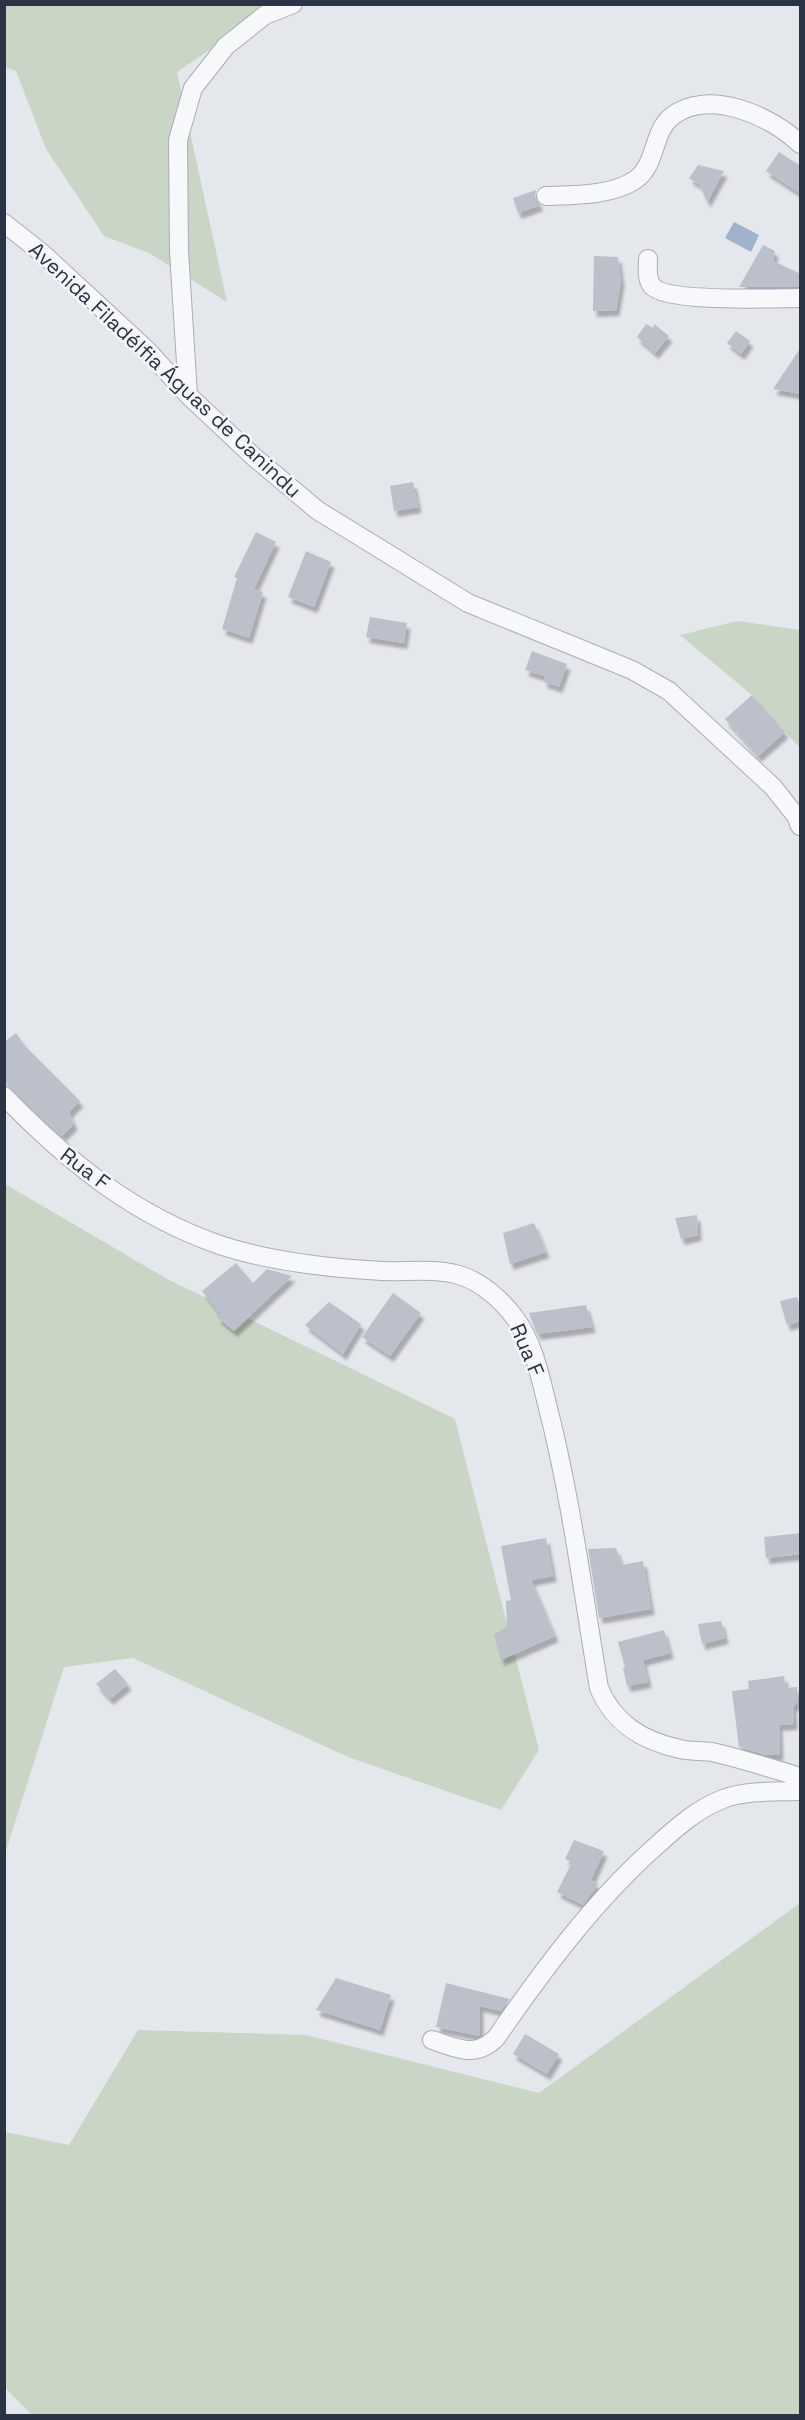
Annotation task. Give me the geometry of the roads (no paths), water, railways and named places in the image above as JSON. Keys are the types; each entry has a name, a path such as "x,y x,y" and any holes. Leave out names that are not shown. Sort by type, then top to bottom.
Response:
{"street":[{"path":"188,395 179,251 178,140 193,88 226,46 265,15 293,4"},
{"path":"546,196 613,189 623,187 638,178 652,159 662,130 671,117 689,108 711,105 738,107 765,118 801,144"},
{"name":"Avenida Filadélfia Águas de Canindu","path":"4,223 42,252 147,350 188,395 254,457 317,510 468,603 632,670 669,691 773,787 801,826"},
{"path":"648,259 647,276 653,287 664,293 688,297 801,298"},
{"name":"Rua F","path":"4,1096 37,1130 89,1175 146,1212 179,1229 221,1245 290,1261 345,1269 458,1275 481,1285 515,1318 528,1343 539,1374 553,1425 599,1688 605,1702 615,1716 631,1730 650,1738 680,1749 709,1751 801,1777"},
{"path":"432,2040 462,2050 486,2048 496,2038 598,1901 689,1818 708,1806 743,1794 801,1791"}],"water":[{"path":"734,222 759,235 751,252 725,238"}]}
